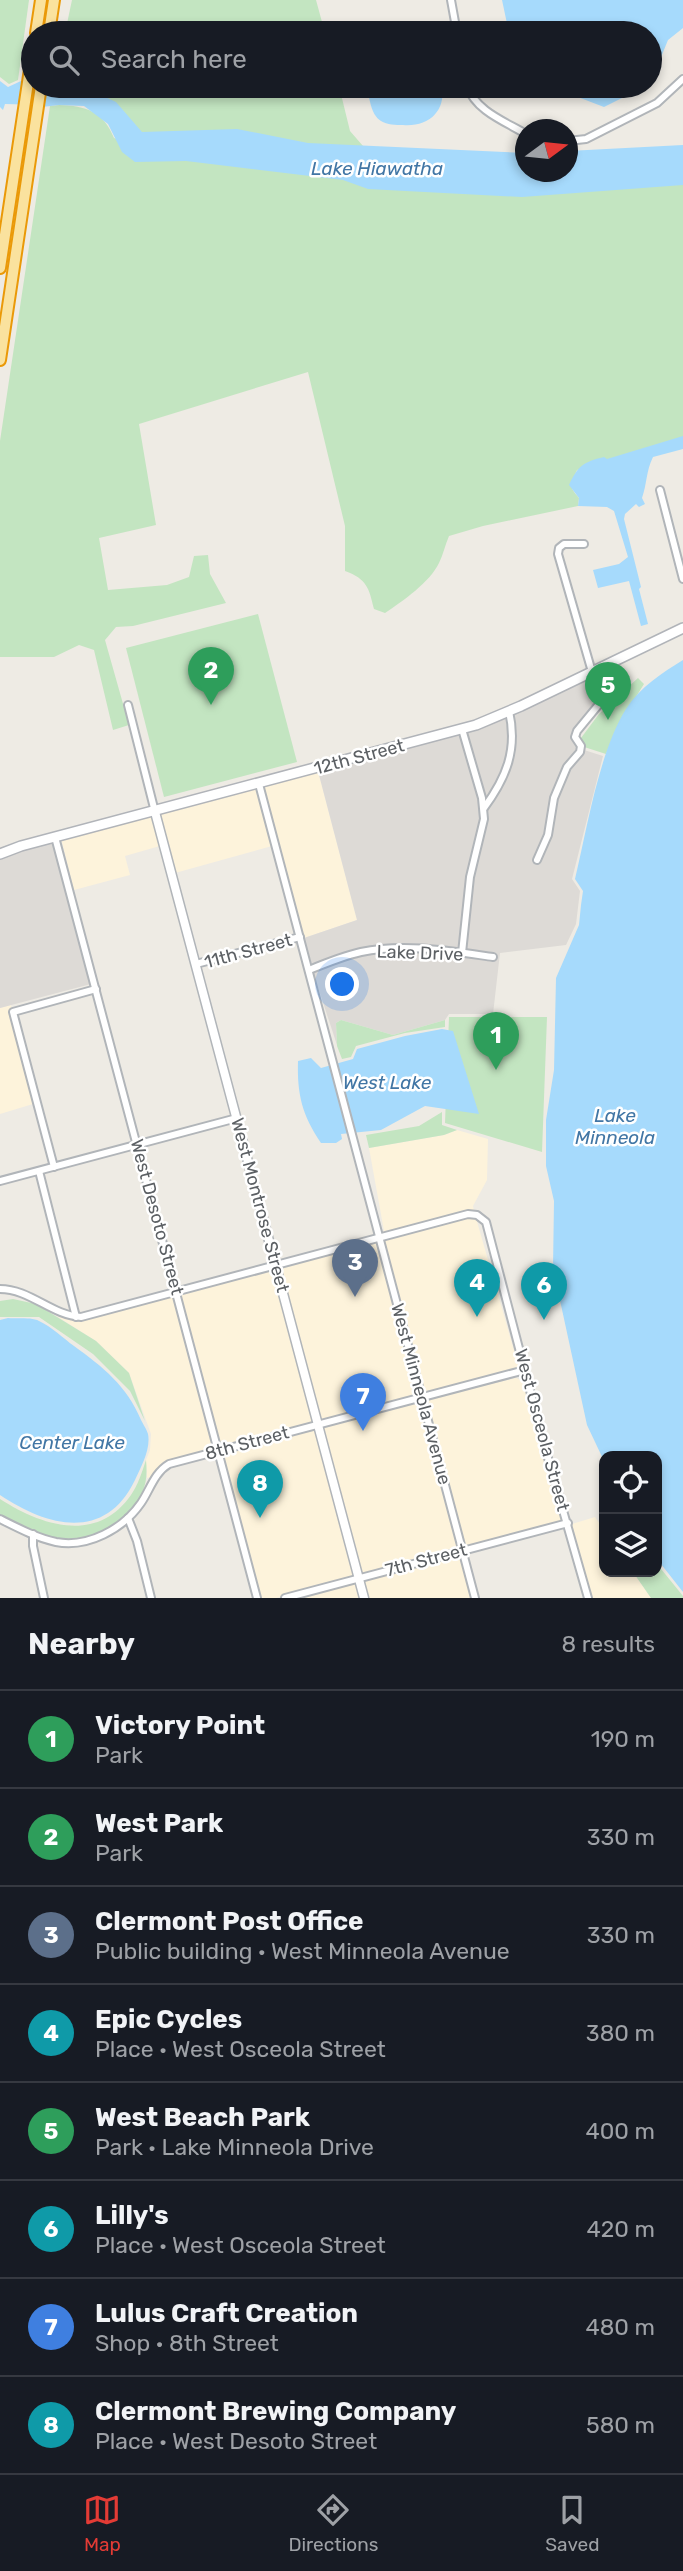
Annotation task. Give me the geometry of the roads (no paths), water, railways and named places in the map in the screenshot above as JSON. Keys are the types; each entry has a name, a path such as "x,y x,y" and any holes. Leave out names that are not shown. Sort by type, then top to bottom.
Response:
{"highway":[{"path":"38,21 41,0"},
{"path":"51,21 54,0"},
{"path":"0,269 26,98"},
{"path":"0,360 39,98"}],"main road":[{"name":"12th Street","path":"0,851 462,729 509,711 683,628"}],"street":[{"path":"451,0 455,21"},
{"path":"578,140 586,139 657,103 683,79"},
{"path":"473,98 483,109 515,128"},
{"path":"0,269 13,271"},
{"path":"660,490 683,579"},
{"path":"537,860 548,835 554,798 567,767 580,752 581,746 575,737 577,731 606,697 607,686 596,670 558,554 561,545 583,544"},
{"path":"128,705 155,812"},
{"path":"484,808 502,782 511,755 513,736 509,711"},
{"path":"462,729 484,808 470,877 462,953"},
{"name":"West Minneola Avenue","path":"259,784 475,1598"},
{"name":"West Montrose Street","path":"155,812 364,1598"},
{"name":"West Desoto Street","path":"55,837 257,1598"},
{"name":"11th Street","path":"195,964 300,937"},
{"name":"Lake Drive","path":"309,970 351,955 380,949 424,949 493,957"},
{"path":"54,1167 13,1012 96,989"},
{"path":"0,1181 237,1118"},
{"path":"39,1171 76,1317"},
{"name":"West Osceola Street","path":"380,1237 468,1214 477,1215 486,1222 587,1598"},
{"path":"0,1289 10,1289 30,1296 76,1317 380,1237"},
{"name":"8th Street","path":"0,1520 60,1543 85,1541 105,1534 128,1518 143,1501 163,1468 180,1460 525,1370"},
{"path":"128,1518 137,1541 151,1598"},
{"name":"7th Street","path":"285,1598 568,1523"},
{"path":"33,1534 44,1598"}],"water":[{"path":"502,0 683,0 683,28 668,40 662,55 662,21 506,21"},
{"name":"Lake Hiawatha","path":"0,81 8,87 21,81 21,98 107,98 116,102 142,132 237,129 308,143 515,153 515,182 578,182 578,150 683,145 683,185 522,197 368,189 343,180 186,161 135,162 122,152 108,124 84,106 5,104 3,110 0,107"},
{"path":"369,98 442,98 433,116 412,125 381,121"},
{"path":"580,98 622,98 604,107"},
{"path":"683,436 683,449 653,457 642,498 645,504 639,507 636,504 625,514 648,624 641,626 629,581 598,588 593,570 619,564 628,557 614,511 607,507 578,506 579,498 569,485 578,469 591,461 604,457 607,459"},
{"name":"Lake Minneola","path":"683,660 683,1592 662,1565 662,1451 599,1451 587,1425 553,1268 554,1201 546,1166 546,1120 554,1070 556,978 579,925 583,891 575,879 589,815 608,747 626,709 638,694"},
{"name":"West Lake","path":"442,1029 453,1031 479,1114 425,1106 381,1130 341,1134 342,1139 336,1143 321,1143 302,1104 298,1084 298,1061 311,1058 321,1068 353,1059 357,1049"},
{"name":"Center Lake","path":"0,1320 36,1320 53,1329 113,1378 135,1408 148,1434 147,1452 123,1500 108,1513 92,1520 74,1523 56,1521 37,1515 0,1495"}],"place":[{"name":"West Park","path":"211,705"},
{"name":"West Beach Park","path":"608,720"},
{"name":"Victory Point","path":"496,1070"},
{"name":"Clermont Post Office","path":"355,1297"},
{"name":"Epic Cycles","path":"477,1317"},
{"name":"Lilly's","path":"544,1320"},
{"name":"Lulus Craft Creation","path":"363,1431"},
{"name":"Clermont Brewing Company","path":"260,1518"}]}
